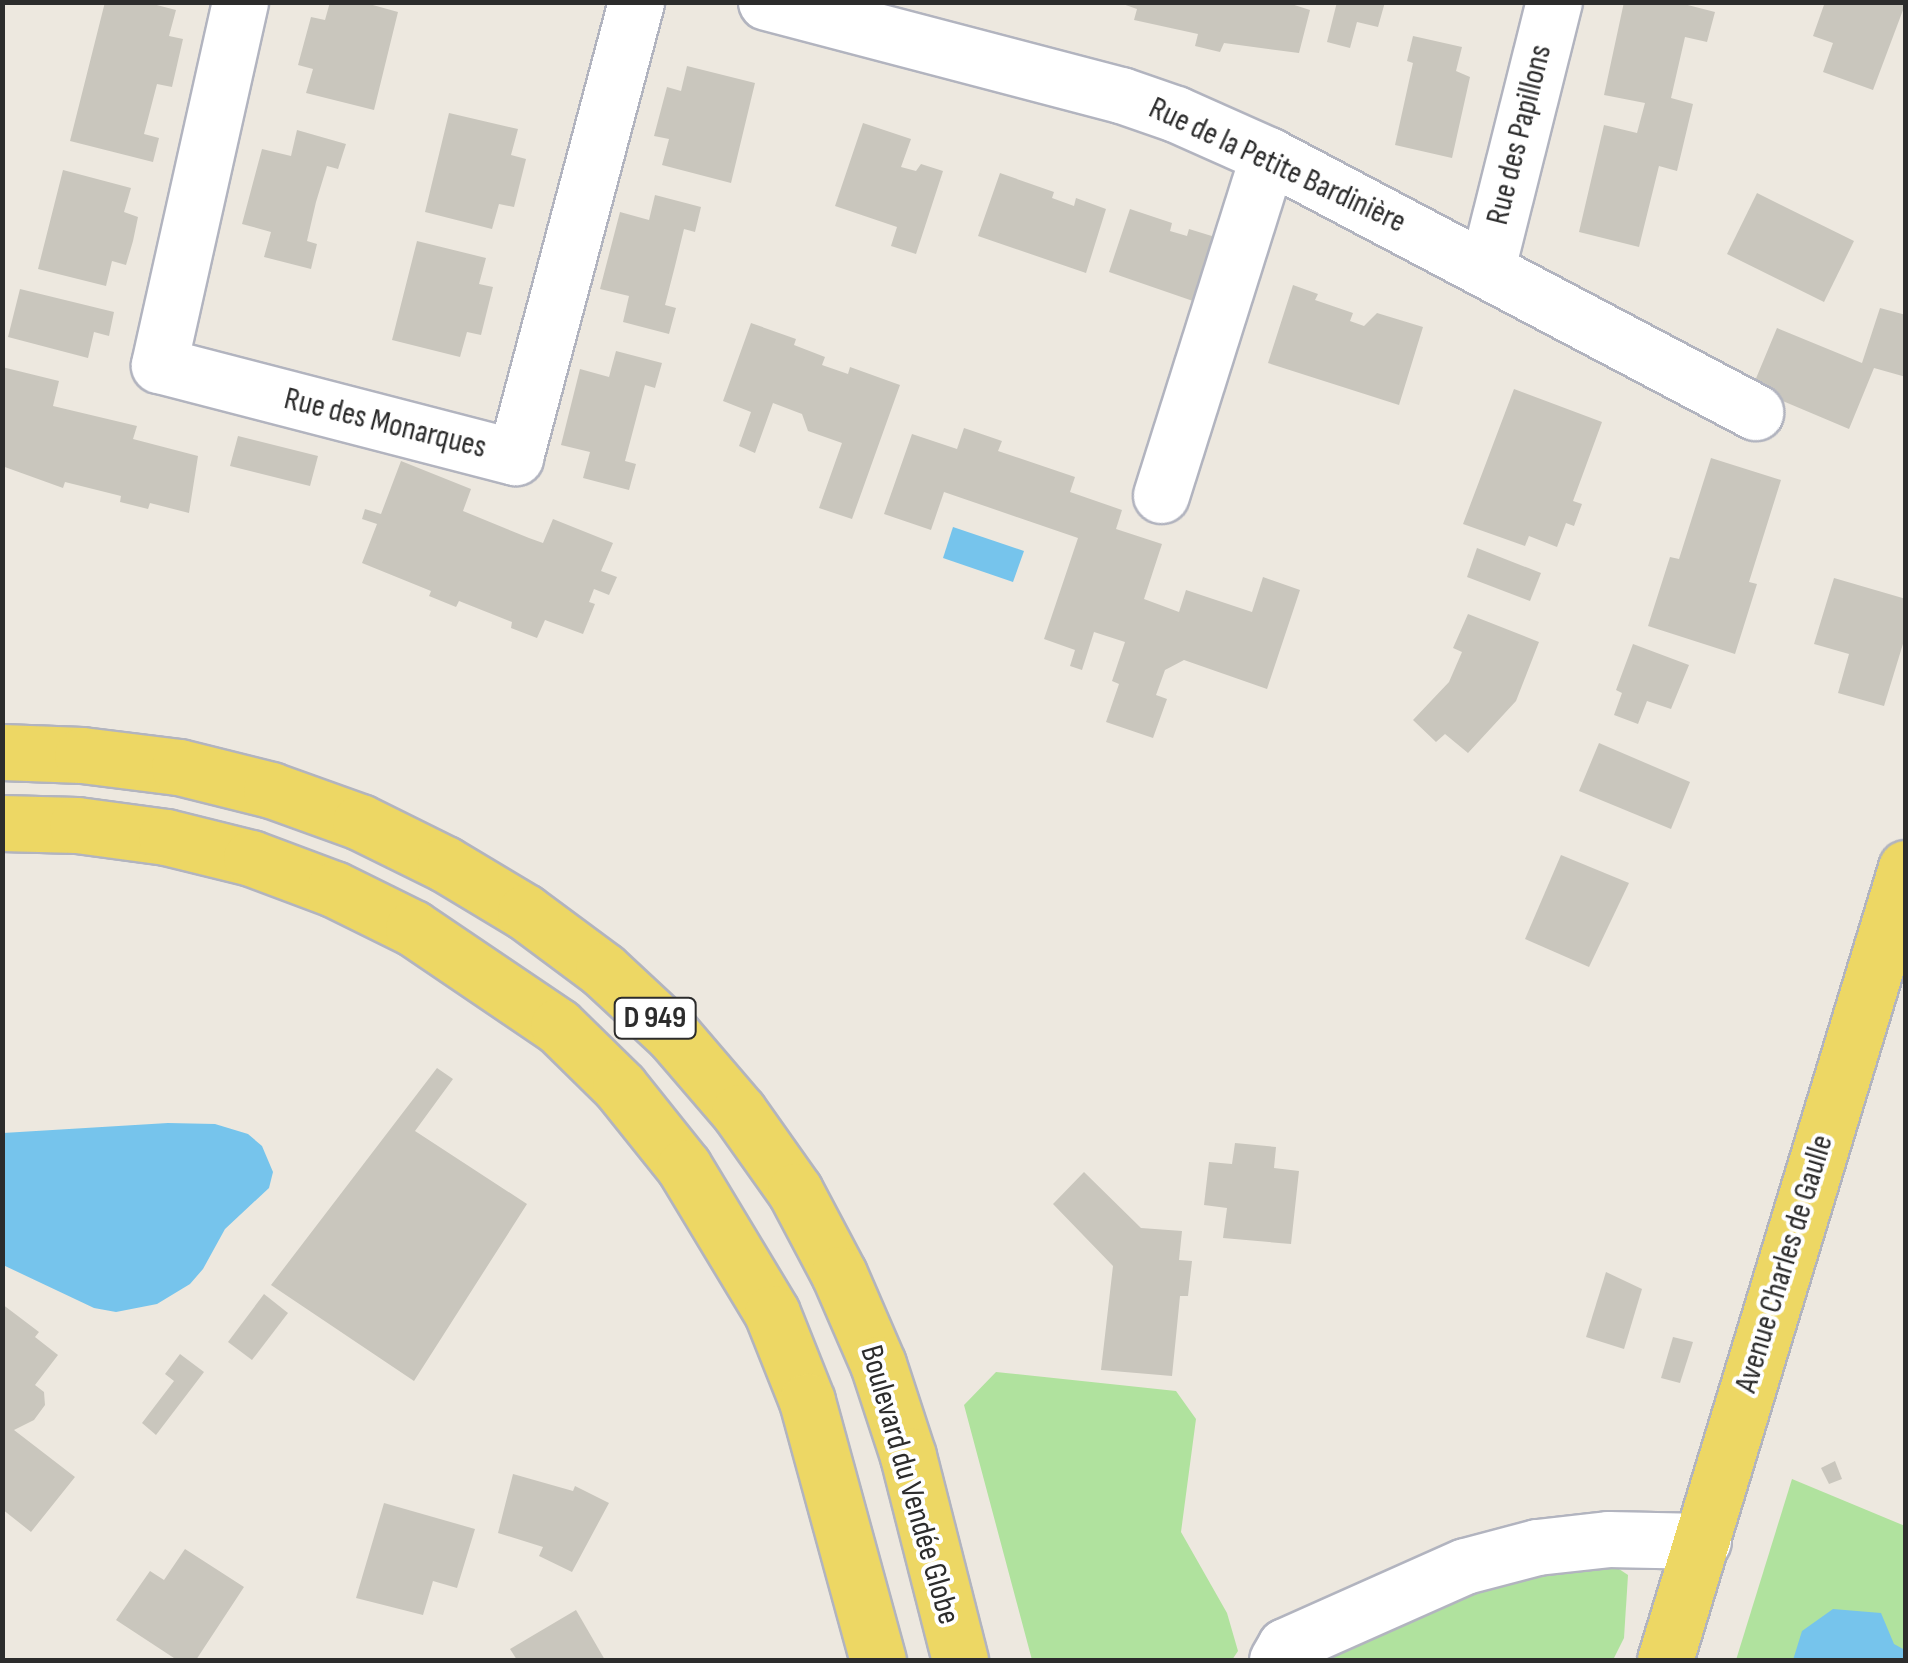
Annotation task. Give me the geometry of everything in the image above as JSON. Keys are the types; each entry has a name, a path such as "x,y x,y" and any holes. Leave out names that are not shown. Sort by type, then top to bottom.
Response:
{"main road":[{"name":"Boulevard du Vendée Globe","path":"2,752 82,755 178,768 271,790 360,822 446,864 525,912 603,970 674,1036 739,1112 784,1176 840,1274 878,1364 908,1456 960,1660"},
{"name":"D 949","path":"2,823 76,825 166,837 268,864 334,888 413,928 558,1026 620,1087 684,1166 772,1312 807,1401 878,1660"},
{"name":"Avenue Charles de Gaulle","path":"1665,1660 1906,868"}],"street":[{"name":"Rue des Monarques","path":"240,2 159,365 515,457 636,2"},
{"name":"Rue de la Petite Bardinière","path":"766,2 1121,94 1268,155 1755,412"},
{"name":"Rue des Papillons","path":"1487,268 1554,2"},
{"path":"1161,494 1268,155"},
{"path":"1277,1660 1285,1646 1465,1566 1537,1548 1608,1539 1703,1541"}],"green space":[{"path":"996,1372 1176,1391 1196,1419 1181,1532 1227,1613 1238,1651 1232,1660 1032,1660 964,1405"},
{"path":"1792,1479 1905,1526 1905,1660 1736,1660"},
{"path":"1601,1557 1628,1575 1624,1638 1613,1660 1301,1660 1452,1595"}],"water":[{"path":"953,527 1024,551 1013,582 943,558"},
{"path":"215,1124 248,1134 262,1146 273,1172 269,1188 225,1229 190,1284 157,1304 116,1312 94,1308 3,1265 3,1133"},
{"path":"1833,1609 1881,1613 1894,1644 1905,1650 1905,1660 1793,1660 1802,1631"}],"building":[{"path":"105,2 145,2 176,10 169,36 183,39 172,87 157,84 144,134 159,138 153,162 70,141"},
{"path":"330,2 362,2 398,12 374,110 306,93 313,69 298,65 311,17 325,20"},
{"path":"1117,2 1285,2 1310,10 1299,53 1224,43 1220,52 1195,46 1198,34 1134,20 1137,9"},
{"path":"1337,2 1385,2 1378,27 1357,22 1350,48 1327,42"},
{"path":"1624,2 1676,2 1715,12 1707,42 1685,37 1671,98 1693,104 1677,171 1659,166 1639,247 1579,232 1604,125 1637,133 1645,103 1604,95"},
{"path":"1825,2 1906,2 1873,90 1823,72 1833,43 1813,36"},
{"path":"1413,36 1462,47 1456,71 1470,77 1452,158 1395,145 1413,63 1407,61"},
{"path":"687,66 755,83 731,183 662,165 669,139 654,136 667,87 681,91"},
{"path":"449,113 518,129 511,155 526,159 514,207 499,204 492,229 425,212"},
{"path":"863,123 911,139 901,167 916,171 921,164 943,171 916,254 891,246 897,227 835,206"},
{"path":"297,130 346,144 338,169 327,166 316,202 307,241 317,244 311,269 264,257 271,232 242,224 262,149 291,156"},
{"path":"63,170 131,188 124,212 138,217 133,241 126,265 112,261 106,286 38,269"},
{"path":"1000,173 1054,192 1052,198 1074,206 1076,198 1106,209 1086,273 978,236"},
{"path":"1757,193 1854,241 1824,302 1727,254"},
{"path":"655,195 701,207 695,232 684,229 665,305 676,308 669,334 623,322 629,296 600,289 620,212 649,220"},
{"path":"1130,209 1172,223 1170,231 1187,236 1189,229 1215,237 1193,301 1109,272"},
{"path":"417,241 486,258 479,284 493,287 481,335 467,332 460,357 392,340"},
{"path":"1293,285 1318,294 1315,300 1353,313 1350,321 1364,326 1377,313 1423,327 1399,405 1268,363"},
{"path":"20,289 114,312 109,336 94,332 88,358 8,337"},
{"path":"1880,308 1906,315 1906,377 1874,368 1849,429 1752,388 1777,328 1862,363"},
{"path":"751,323 796,339 794,345 825,357 822,365 848,374 850,367 900,385 852,519 819,508 842,443 808,431 802,414 773,403 755,453 739,446 751,412 723,401"},
{"path":"616,351 662,363 655,388 645,385 625,461 636,464 629,490 583,478 590,452 561,445 580,369 609,377"},
{"path":"2,367 59,381 53,406 137,426 133,439 198,456 189,513 150,503 148,509 120,502 121,496 65,482 63,488 2,466"},
{"path":"1514,389 1602,422 1573,501 1582,504 1574,526 1566,523 1557,547 1529,536 1525,546 1463,524"},
{"path":"964,428 1002,441 998,451 1075,477 1070,492 1122,510 1116,529 1162,544 1144,599 1179,612 1186,590 1252,612 1263,577 1300,590 1267,689 1184,660 1165,670 1156,695 1167,699 1153,738 1106,722 1119,684 1112,681 1125,642 1094,632 1082,670 1070,666 1075,650 1044,639 1078,538 944,492 931,530 884,514 912,434 957,449"},
{"path":"238,436 318,456 310,486 230,466"},
{"path":"1711,458 1781,480 1749,582 1757,584 1735,654 1648,626 1670,557 1679,559"},
{"path":"401,461 471,489 463,511 529,538 543,543 553,519 613,543 601,571 617,577 609,595 594,589 589,602 595,604 583,634 545,620 537,638 511,628 512,622 459,601 456,607 429,596 431,591 362,563 377,524 362,519 365,509 381,514"},
{"path":"1477,548 1541,573 1530,601 1467,577"},
{"path":"1834,578 1906,599 1906,634 1884,706 1838,693 1849,654 1814,644"},
{"path":"1468,614 1539,642 1516,701 1468,753 1445,734 1436,742 1413,720 1449,682 1462,652 1453,648"},
{"path":"1633,644 1689,665 1671,709 1647,701 1638,724 1614,715 1622,693 1616,690"},
{"path":"1599,743 1690,782 1671,829 1579,791"},
{"path":"1561,855 1629,883 1589,967 1525,939"},
{"path":"437,1068 453,1079 415,1131 527,1204 414,1381 271,1285"},
{"path":"1235,1143 1276,1147 1274,1168 1299,1171 1291,1244 1223,1238 1227,1208 1204,1205 1209,1162 1232,1164"},
{"path":"1084,1172 1141,1228 1182,1231 1179,1260 1192,1261 1188,1296 1180,1296 1172,1376 1101,1370 1113,1266 1053,1204"},
{"path":"1606,1272 1642,1289 1624,1349 1586,1337"},
{"path":"264,1294 288,1313 252,1360 228,1342"},
{"path":"2,1304 39,1332 35,1337 58,1355 35,1385 44,1392 45,1405 34,1420 14,1430 75,1477 31,1532 2,1509"},
{"path":"1673,1337 1693,1342 1680,1383 1661,1378"},
{"path":"180,1354 204,1372 156,1435 142,1423 174,1381 165,1374"},
{"path":"1835,1461 1842,1479 1829,1484 1821,1468"},
{"path":"513,1474 573,1491 575,1486 609,1503 572,1572 539,1556 543,1547 498,1533"},
{"path":"384,1503 475,1529 457,1588 433,1581 423,1615 356,1598"},
{"path":"185,1549 244,1587 196,1660 177,1660 116,1620 150,1571 164,1580"},
{"path":"576,1610 605,1660 517,1660 510,1649"}]}
